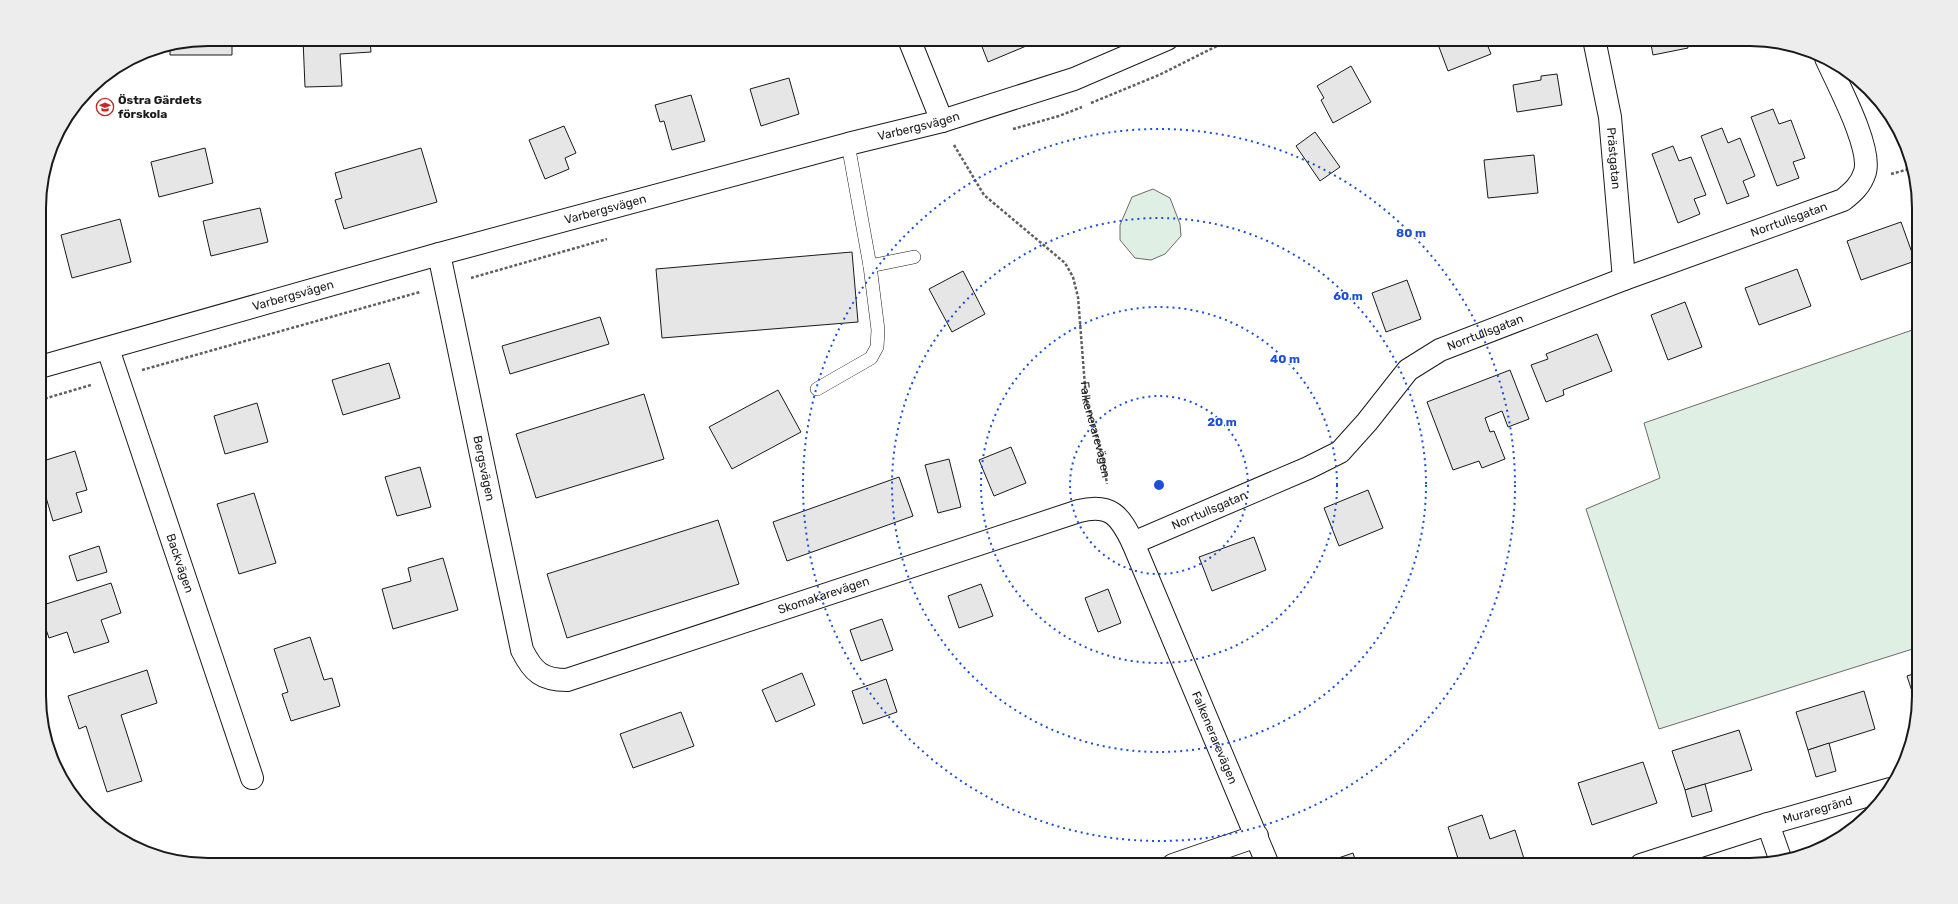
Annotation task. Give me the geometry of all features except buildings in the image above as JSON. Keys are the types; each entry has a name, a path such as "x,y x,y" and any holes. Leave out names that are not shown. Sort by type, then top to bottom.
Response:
{"street":[{"path":"912,46 942,122"},
{"name":"Varbergsvägen","path":"46,365 439,254 848,144 942,122 1074,80 1151,46"},
{"name":"Prästgatan","path":"1595,46 1610,117 1624,279"},
{"name":"Norrtullsgatan","path":"1133,543 1308,468 1340,452 1367,422 1408,370 1440,350 1624,279 1843,200 1857,188 1865,171 1865,157 1860,135 1830,68"},
{"name":"Bergsvägen","path":"439,254 522,650 530,665 542,676"},
{"name":"Backvägen","path":"108,349 252,778"},
{"name":"Skomakarevägen","path":"542,676 555,680 567,680 1079,511 1092,508 1106,508"},
{"name":"Falkenerarevägen","path":"1106,508 1117,516 1126,528 1133,543 1265,858"},
{"name":"Muraregränd","path":"1664,858 1768,824 1880,792"},
{"name":"Muraregränd","path":"1768,824 1779,855"},
{"path":"1193,858 1257,836"}],"lane":[{"path":"817,389 871,358 877,347 878,330 870,266 848,144"},
{"path":"870,266 914,257"}],"path":[{"name":"Falkenerarevägen","path":"942,122 984,195 1065,263 1073,277 1078,297 1086,400 1103,458 1108,490 1106,508"}],"green space":[{"path":"1153,189 1170,198 1180,224 1181,236 1165,254 1151,260 1135,258 1120,240 1120,225 1132,197"},
{"path":"1912,330 1912,649 1659,729 1586,509 1660,478 1644,423"}],"place":[{"name":"Östra Gärdets förskola","path":"105,107"}]}
